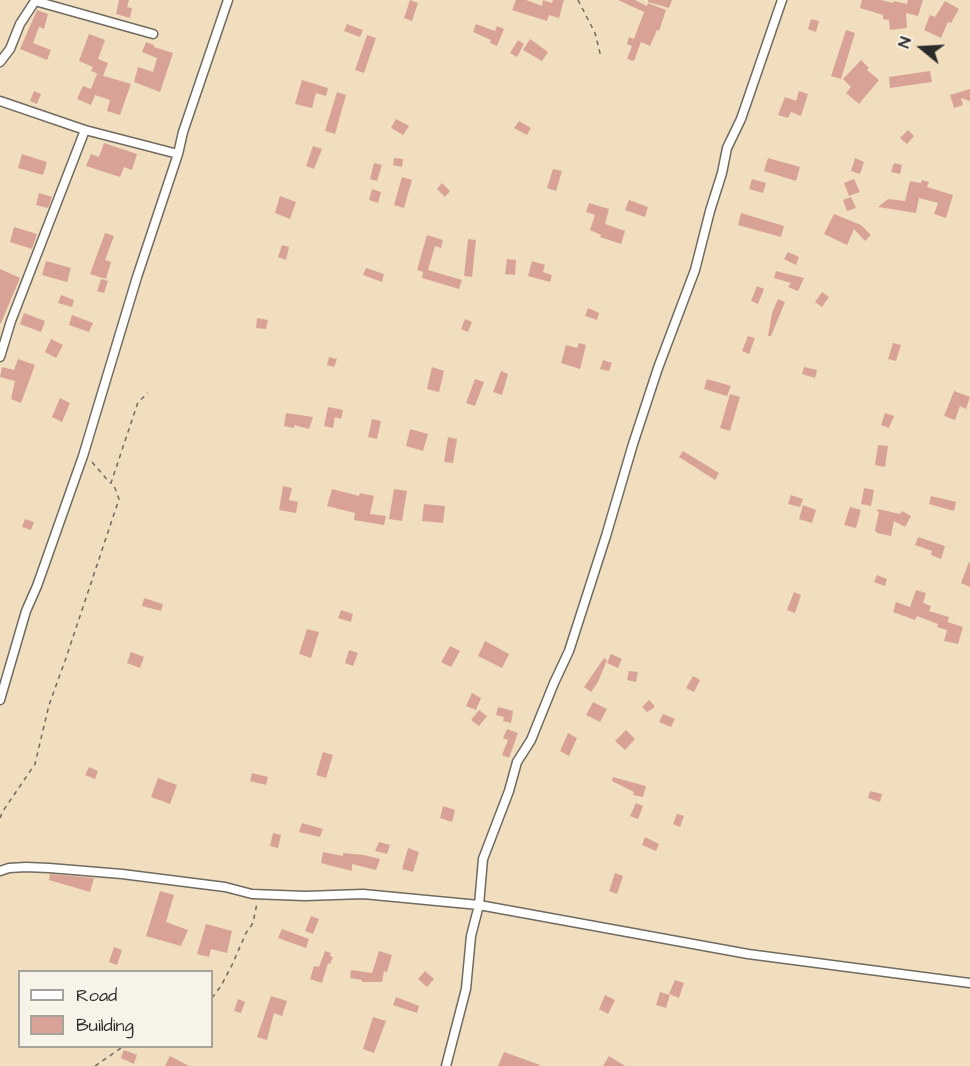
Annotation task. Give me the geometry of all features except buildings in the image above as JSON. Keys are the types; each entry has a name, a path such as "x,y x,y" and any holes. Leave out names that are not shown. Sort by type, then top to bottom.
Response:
{"street":[{"path":"0,700 26,611 83,456 137,277 178,154 185,124 228,0"},
{"path":"446,1066 466,989 471,936 479,905 483,859 509,791 517,762 531,740 569,651 636,433 695,270 727,148 741,119 782,0"},
{"path":"0,62 35,1 153,34"},
{"path":"0,101 85,130 178,154"},
{"path":"0,357 11,321 85,130"},
{"path":"0,871 26,867 122,874 225,887 238,892 261,894 363,894 479,905 748,954 970,983"}],"path":[{"path":"578,0 595,33 601,57"},
{"path":"0,818 35,764 49,705 118,499 111,483 133,414 138,402 148,393"},
{"path":"83,456 94,464 115,488"},
{"path":"213,997 222,986 246,933 253,923 255,908 261,894"},
{"path":"95,1066 122,1048"}]}
